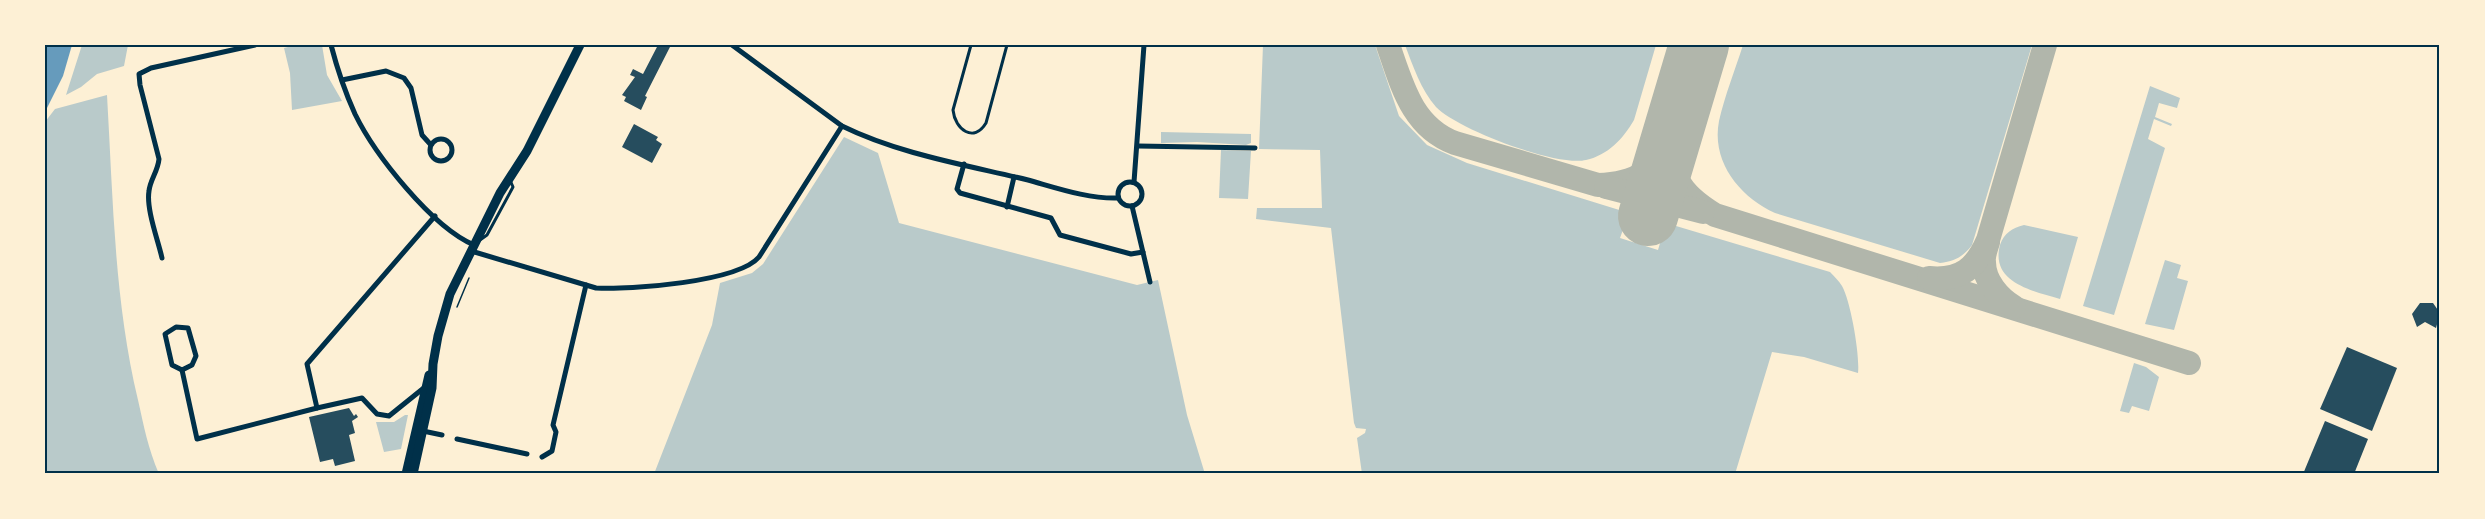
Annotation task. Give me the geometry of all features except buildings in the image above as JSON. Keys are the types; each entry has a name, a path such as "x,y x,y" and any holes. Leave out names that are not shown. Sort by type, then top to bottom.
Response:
{"main road":[{"path":"406,474 444,312 473,248 509,179 527,151 580,45"},
{"path":"413,474 432,388 433,364"}],"street":[{"path":"162,258 149,203 149,190 158,171 159,159 139,74 151,68 255,45"},
{"path":"331,45 355,114 371,142 402,182 435,216 473,248 586,285 609,289 675,284 712,277 747,267 755,262 842,126"},
{"path":"732,45 842,126 888,144 964,164 1101,199 1118,198"},
{"path":"1134,182 1144,45"},
{"path":"342,80 386,71 404,78 411,88 422,135 431,145 431,155 443,161 451,153 451,145 446,140 436,140 431,145"},
{"path":"1138,146 1255,148"},
{"path":"964,164 957,189 960,193 1051,218 1060,236 1131,254 1143,252"},
{"path":"1007,207 1014,177"},
{"path":"1126,182 1134,182 1141,188 1142,196 1138,203 1132,206 1125,206 1118,198 1120,186 1126,182"},
{"path":"1132,206 1150,282"},
{"path":"317,408 307,364 435,216"},
{"path":"542,457 552,451 556,432 553,425 586,285"},
{"path":"176,327 188,328 196,356 192,365 182,370 172,365 165,334 176,327"},
{"path":"182,370 198,439 362,398 377,414 389,416 425,387"},
{"path":"423,431 442,435"},
{"path":"457,439 527,453"}],"lane":[{"path":"971,45 953,110 957,126 972,133 983,129 987,123 1008,45"}],"path":[{"path":"455,310 470,276"}],"shaded area":[{"path":"82,45 128,45 124,66 97,74 66,95"},
{"path":"296,45 322,45 327,75 342,101 292,110 290,73 284,48"},
{"path":"1263,45 1375,45 1399,116 1427,145 1467,163 1629,213 1620,238 1658,250 1666,223 1830,272 1842,286 1849,304 1856,342 1858,373 1804,357 1772,352 1735,474 1362,474 1357,438 1365,433 1366,429 1356,428 1354,423 1331,228 1256,219 1257,208 1322,208 1320,150 1259,149"},
{"path":"1405,45 1656,45 1634,120 1625,134 1608,150 1594,158 1572,161 1553,158 1508,144 1464,126 1447,116 1436,107 1426,93"},
{"path":"1743,45 2032,45 1969,249 1958,258 1940,263 1775,213 1750,198 1740,188 1724,164 1719,150 1718,136 1721,111"},
{"path":"2150,86 2180,98 2177,108 2159,103 2155,117 2172,124 2171,126 2154,119 2148,139 2165,148 2114,315 2083,306"},
{"path":"107,95 116,248 124,324 144,428 159,474 45,474 45,122 55,109"},
{"path":"1161,132 1251,134 1251,143 1246,145 1197,142 1161,143"},
{"path":"844,137 878,153 899,223 1137,285 1158,280 1187,415 1205,474 654,474 712,325 720,283 752,273 763,264"},
{"path":"1221,150 1251,151 1248,199 1219,198"},
{"path":"2024,225 2078,237 2060,299 2038,293 2016,283 2007,277 2001,268 2000,245 2004,237"},
{"path":"2165,260 2181,265 2177,278 2188,281 2174,330 2145,324"},
{"path":"2134,363 2146,367 2159,377 2149,411 2132,406 2129,413 2120,411"},
{"path":"408,415 401,449 384,452 376,422 394,422"}],"water":[{"path":"45,45 72,45 63,76 45,112"}],"taxiway":[{"path":"1388,45 1404,89 1419,116 1428,127 1455,143 1598,185 1624,182 1643,173 1657,159 1670,136"},
{"path":"1929,278 1950,277 1966,271 1978,258 1988,240 2045,45"},
{"path":"1674,128 1672,157 1678,180 1692,198 1715,215 2189,363"},
{"path":"1606,187 1703,212"},
{"path":"1988,242 1984,260 1987,276 1998,294 2014,307"}],"runway":[{"path":"1648,216 1699,45"}]}
